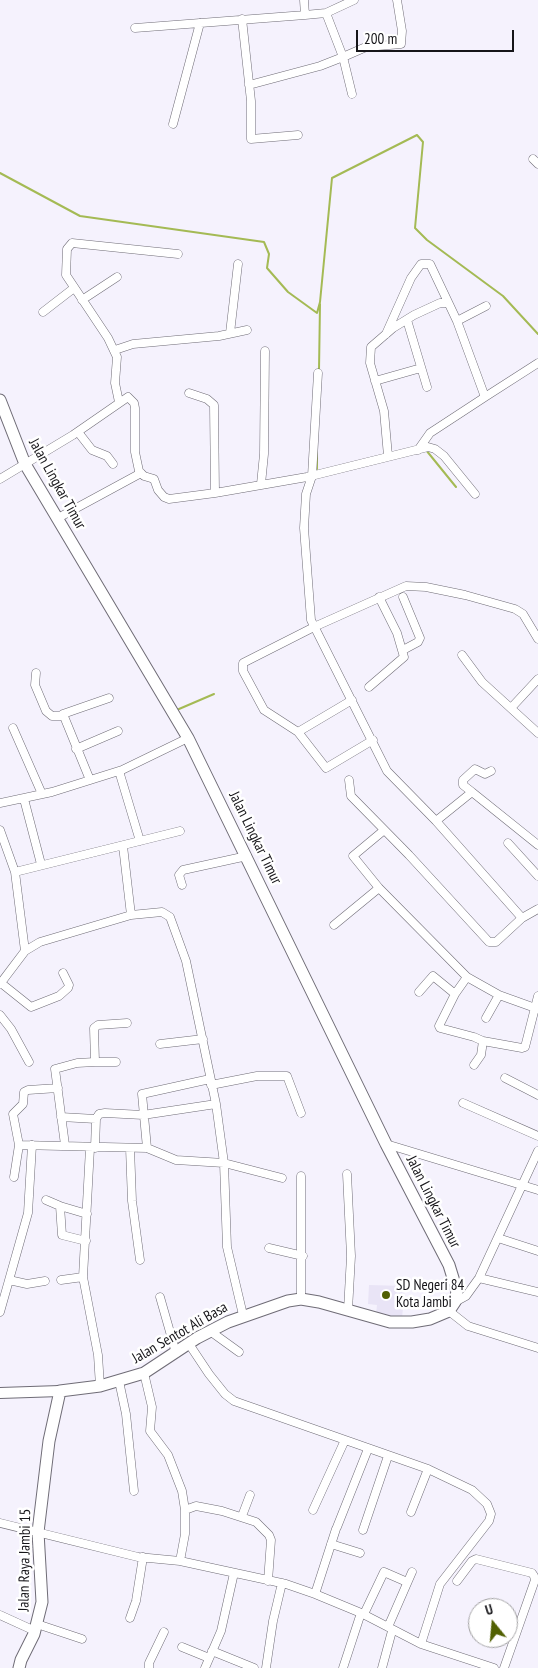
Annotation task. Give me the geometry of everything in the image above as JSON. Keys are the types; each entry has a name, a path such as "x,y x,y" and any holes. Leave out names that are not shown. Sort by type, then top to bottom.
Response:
{"highway":[{"name":"Jalan Lingkar Timur","path":"0,400 25,464 188,738 247,856 386,1144 449,1265 456,1285 452,1307"},
{"name":"Jalan Sentot Ali Basa","path":"60,1391 100,1386 144,1373 210,1330 243,1315 302,1299 390,1322 412,1322 430,1319 452,1307"},
{"name":"Jalan Raya Jambi 15","path":"20,1668 21,1660 36,1627 42,1602 38,1532 49,1441 60,1391"}],"main road":[{"name":"Jalan Sentot Ali Basa","path":"0,1393 60,1391"}],"street":[{"path":"304,0 305,15"},
{"path":"135,28 326,13 354,0"},
{"path":"249,85 320,66 366,47 401,44 402,31 397,0"},
{"path":"326,13 343,57 352,94"},
{"path":"242,19 249,85 252,140 298,135"},
{"path":"173,124 200,22"},
{"path":"119,402 115,383 117,357 74,288 65,270 68,249 72,243 178,254"},
{"path":"386,334 411,278 424,263 430,264 457,321 485,397"},
{"path":"230,333 238,264"},
{"path":"82,300 117,277"},
{"path":"42,312 74,288"},
{"path":"388,456 384,411 375,381 370,353 377,340 407,320 440,303 448,303"},
{"path":"457,321 486,306"},
{"path":"407,320 427,386"},
{"path":"114,350 133,344 219,336 247,330"},
{"path":"261,484 264,454 265,351"},
{"path":"418,450 430,433 538,363"},
{"path":"375,381 421,368"},
{"path":"318,373 312,476 306,494 304,528 308,609 314,627 373,740 387,771 436,821 522,918"},
{"path":"189,393 207,399 214,405 215,492"},
{"path":"0,479 78,432 128,397 134,403 135,452 141,473"},
{"path":"78,432 92,450 107,456 113,464"},
{"path":"58,518 141,473 153,477 160,494 169,499 312,476 428,447 440,452 475,494"},
{"path":"373,740 326,768 298,732 264,710 243,671 243,663 379,596 406,586 426,587 466,595 515,609 524,614 538,639"},
{"path":"369,687 404,658 403,650 379,596"},
{"path":"403,597 420,638 418,642 403,650"},
{"path":"462,655 482,682 538,733"},
{"path":"36,673 35,685 46,711 52,716 63,716 64,713 109,698"},
{"path":"511,708 538,679"},
{"path":"298,732 352,700"},
{"path":"63,716 90,780"},
{"path":"13,728 42,794"},
{"path":"76,748 118,731"},
{"path":"0,803 24,799 119,771 188,738"},
{"path":"491,771 485,774 476,769 463,780 463,785 538,844"},
{"path":"119,771 140,841"},
{"path":"350,780 351,796 488,942 496,942 522,918 538,909"},
{"path":"436,821 472,792"},
{"path":"24,799 41,864"},
{"path":"0,830 15,872 25,951"},
{"path":"15,872 180,831"},
{"path":"383,831 353,856 379,888 467,977 498,995 536,1009"},
{"path":"508,843 538,876"},
{"path":"123,846 131,915"},
{"path":"182,885 180,875 183,870 247,856"},
{"path":"334,924 379,888"},
{"path":"63,973 69,985 68,988 59,996 31,1007 1,984 25,951 44,940 131,915 162,912 170,917 186,961 216,1104 224,1163 227,1246 243,1315"},
{"path":"419,992 434,976 455,994"},
{"path":"467,977 455,994 439,1026 440,1028 483,1041 524,1048 538,996"},
{"path":"486,1018 498,995"},
{"path":"0,1015 11,1029 28,1062"},
{"path":"95,1062 94,1028 98,1025 127,1024"},
{"path":"160,1044 203,1039"},
{"path":"474,1065 481,1055 483,1041"},
{"path":"65,1146 56,1067 77,1063 116,1062"},
{"path":"147,1148 141,1096 144,1094 257,1076 287,1076 302,1113"},
{"path":"505,1078 538,1095"},
{"path":"14,1177 19,1145 13,1114 23,1104 24,1092 58,1088"},
{"path":"463,1103 538,1136"},
{"path":"100,1386 98,1355 84,1276 92,1148 96,1119 99,1114 143,1114 216,1104"},
{"path":"61,1118 96,1119"},
{"path":"386,1144 522,1187 538,1190"},
{"path":"19,1145 147,1148 182,1161 224,1163 282,1178"},
{"path":"0,1312 28,1214 32,1145"},
{"path":"130,1148 132,1201 140,1260"},
{"path":"538,1151 480,1278 466,1296 452,1307 468,1326 538,1348"},
{"path":"347,1174 351,1268 348,1310"},
{"path":"301,1176 302,1299"},
{"path":"46,1200 87,1214"},
{"path":"60,1206 61,1234 86,1241"},
{"path":"498,1238 538,1251"},
{"path":"269,1248 303,1256"},
{"path":"61,1280 84,1276"},
{"path":"480,1278 538,1292"},
{"path":"10,1280 27,1284 45,1281"},
{"path":"160,1297 176,1353"},
{"path":"210,1330 239,1352"},
{"path":"189,1344 209,1374 225,1394 234,1401 428,1469 472,1490 488,1504 489,1521 440,1584 421,1644"},
{"path":"144,1373 152,1407 150,1431 168,1455 182,1491 185,1510 185,1534 180,1561"},
{"path":"119,1381 126,1414 134,1491"},
{"path":"313,1510 345,1440"},
{"path":"315,1594 336,1528 368,1449"},
{"path":"362,1530 388,1456"},
{"path":"411,1512 428,1469"},
{"path":"242,1516 250,1495"},
{"path":"185,1510 196,1506 242,1516 262,1526 264,1532 270,1538 268,1580"},
{"path":"0,1523 143,1557 180,1561 282,1583 315,1594 362,1614 421,1644 494,1668"},
{"path":"331,1544 360,1553"},
{"path":"130,1618 136,1601 143,1557"},
{"path":"457,1581 472,1560 476,1559 532,1573 534,1576 535,1580 504,1668"},
{"path":"343,1668 362,1614 384,1572 407,1582"},
{"path":"382,1668 390,1629 412,1572"},
{"path":"204,1668 220,1631 234,1573"},
{"path":"266,1668 273,1621 282,1583"},
{"path":"0,1615 82,1639"},
{"path":"149,1668 149,1663 164,1632"},
{"path":"182,1647 254,1668"}],"shaded area":[{"name":"SD Negeri 84 Kota Jambi","path":"369,1285 405,1286 402,1318 376,1314 377,1305 368,1304"}],"waterway":[{"path":"0,173 80,216 264,242 269,254 267,268 288,292 317,313 320,302 332,178 417,135 423,142 415,228 427,240 503,296 538,334"},
{"path":"319,370 320,304"},
{"path":"317,447 317,469"},
{"path":"426,450 456,487"},
{"path":"179,709 214,694"}],"place":[{"name":"SD Negeri 84 Kota Jambi","path":"386,1295"}]}
